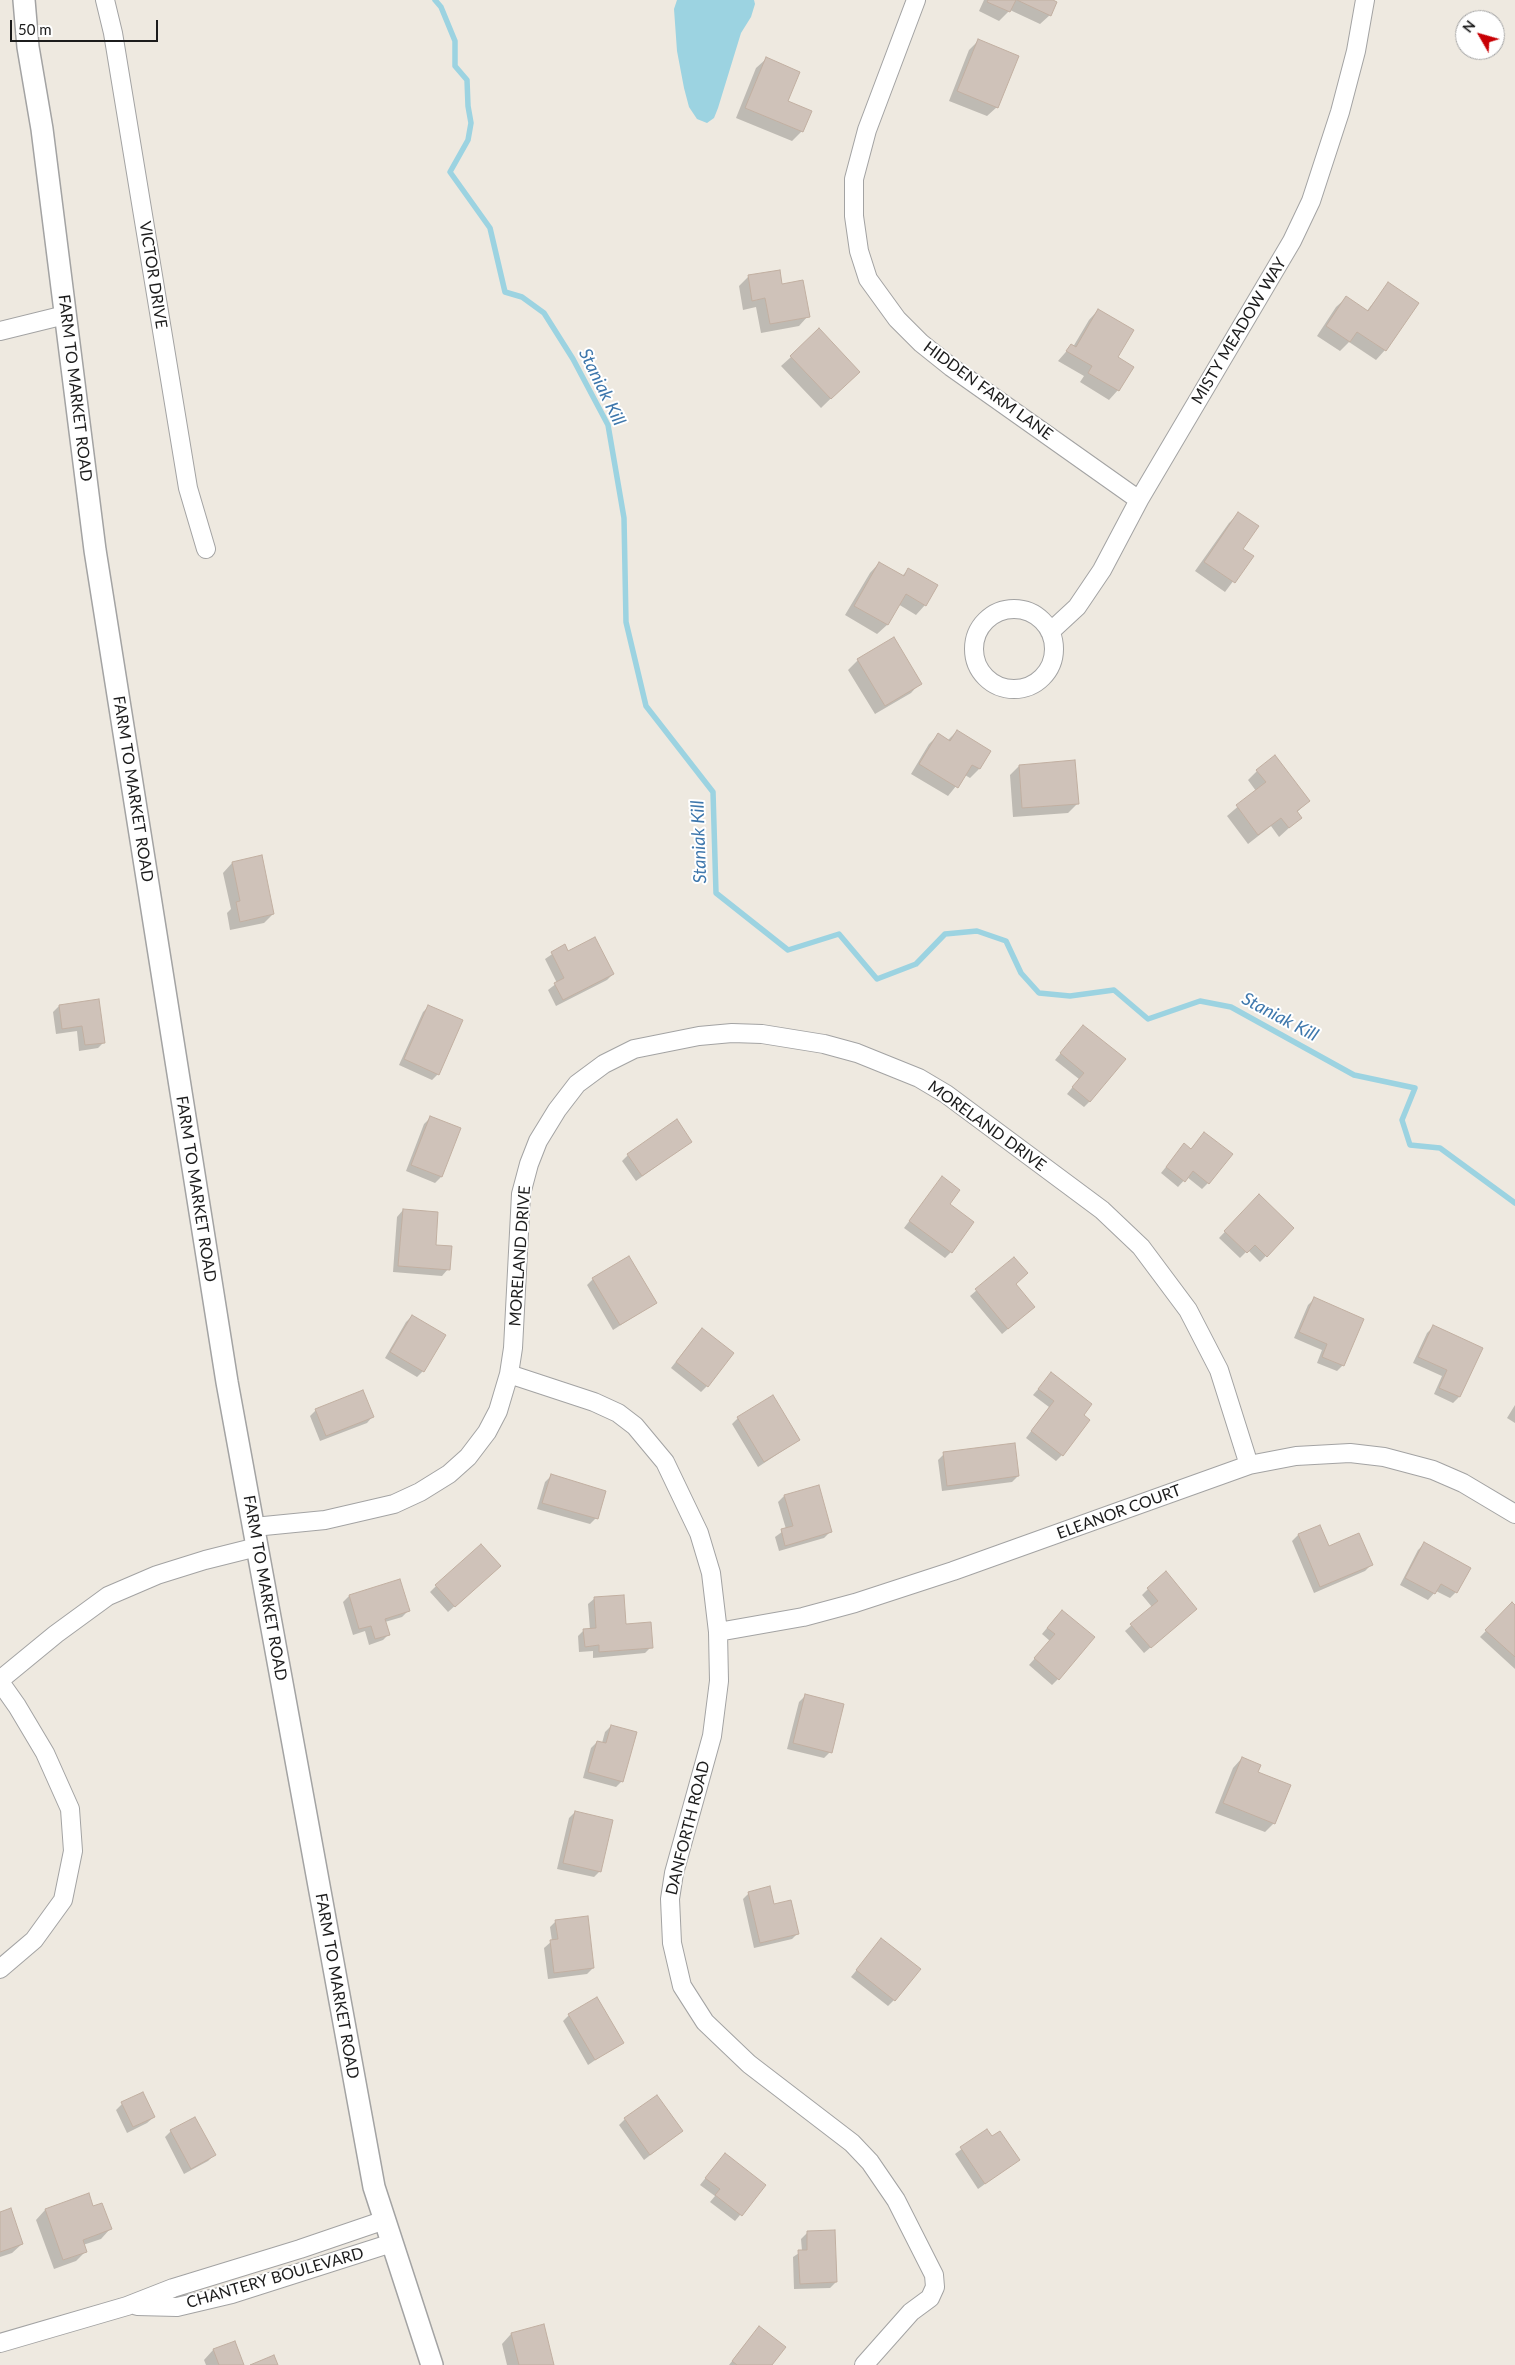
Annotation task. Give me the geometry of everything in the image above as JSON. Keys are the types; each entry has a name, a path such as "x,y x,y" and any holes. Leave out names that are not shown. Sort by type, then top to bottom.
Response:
{"street":[{"name":"FARM TO MARKET ROAD","path":"24,0 28,47 42,129 97,560 226,1382 374,2187 432,2365"},
{"name":"VICTOR DRIVE","path":"106,0 188,488 206,549"},
{"name":"HIDDEN FARM LANE","path":"916,0 867,130 854,179 854,216 859,251 868,279 897,319 951,367 1139,500"},
{"name":"MISTY MEADOW WAY","path":"1050,632 1063,622 1082,600 1102,570 1139,500 1292,241 1311,200 1356,51 1365,0"},
{"path":"0,331 65,315"},
{"path":"1005,609 1025,610 1043,620 1050,632 1054,644 1050,663 1040,679 1028,686 1016,689 1003,688 991,682 981,673 975,661 973,648 976,634 982,623 993,614 1005,609"},
{"name":"MORELAND DRIVE","path":"0,1681 56,1634 108,1596 157,1575 205,1560 256,1537 325,1520 360,1514 394,1504 420,1492 448,1474 468,1457 498,1411 509,1374 513,1348 522,1194 529,1164 538,1142 557,1110 577,1084 604,1064 634,1049 699,1036 732,1033 762,1034 824,1044 857,1053 919,1078 954,1100 1102,1210 1125,1230 1164,1276 1188,1310 1205,1342 1231,1401 1249,1465"},
{"name":"DANFORTH ROAD","path":"509,1374 573,1393 624,1418 651,1444 665,1462 699,1533 711,1573 718,1632 719,1681 712,1736 674,1873 670,1899 672,1943 682,1986 705,2022 724,2042 852,2143 870,2162 896,2200 934,2275 935,2287 930,2298 911,2312 864,2365"},
{"name":"ELEANOR COURT","path":"718,1632 803,1617 855,1603 953,1571 1249,1465 1296,1456 1350,1453 1384,1456 1433,1470 1463,1483 1515,1514"},
{"path":"0,1681 45,1753 70,1809 73,1851 63,1900 34,1940 0,1969"},
{"name":"CHANTERY BOULEVARD","path":"0,2343 127,2306 173,2288 300,2249 384,2220"},
{"name":"CHANTERY BOULEVARD","path":"127,2306 177,2307 232,2294 392,2242"}],"water":[{"path":"677,0 754,0 755,4 751,17 741,33 714,118 707,123 697,119 689,107 684,88 677,51 674,9"}],"building":[{"path":"988,0 1016,0 1010,12 987,2"},
{"path":"1017,0 1053,0 1057,2 1051,16"},
{"path":"978,39 1019,56 998,108 957,91"},
{"path":"766,57 800,72 788,101 812,111 803,132 745,108"},
{"path":"780,270 782,284 803,280 810,317 770,324 765,298 752,301 748,275"},
{"path":"1388,282 1419,303 1386,351 1357,332 1350,342 1326,326 1346,296 1368,311"},
{"path":"1098,309 1134,330 1118,357 1134,367 1119,391 1088,373 1092,366 1066,351 1071,344 1076,347"},
{"path":"819,328 860,372 831,399 790,356"},
{"path":"1238,512 1259,526 1243,549 1254,556 1235,583 1204,562"},
{"path":"879,562 904,576 908,568 938,585 926,606 906,594 888,625 854,606"},
{"path":"894,637 922,684 885,706 857,659"},
{"path":"957,730 991,751 980,769 972,765 958,788 919,764 938,733 950,741"},
{"path":"1275,755 1310,801 1297,811 1302,818 1289,828 1281,818 1258,835 1236,805 1266,782 1256,770"},
{"path":"1075,760 1079,804 1022,808 1019,765"},
{"path":"262,855 274,914 240,922 236,902 240,901 232,862"},
{"path":"595,937 614,974 563,1000 554,983 564,978 551,952 565,944 568,951"},
{"path":"99,999 105,1043 85,1045 82,1026 62,1029 59,1005"},
{"path":"428,1005 463,1020 439,1075 404,1059"},
{"path":"1083,1025 1126,1059 1090,1102 1072,1087 1084,1073 1060,1053"},
{"path":"430,1116 461,1128 442,1177 411,1165"},
{"path":"677,1119 692,1142 642,1176 627,1154"},
{"path":"1204,1132 1233,1154 1209,1184 1193,1171 1185,1182 1166,1167 1184,1143 1191,1149"},
{"path":"942,1176 960,1190 950,1204 974,1222 952,1253 909,1221"},
{"path":"1259,1194 1294,1228 1267,1257 1255,1245 1247,1253 1224,1231"},
{"path":"403,1209 438,1212 436,1245 452,1246 450,1270 398,1266"},
{"path":"629,1256 657,1303 620,1325 592,1278"},
{"path":"1014,1257 1028,1273 1016,1284 1035,1307 1008,1329 975,1289"},
{"path":"1314,1297 1364,1319 1344,1366 1322,1357 1327,1344 1299,1332"},
{"path":"412,1315 446,1335 424,1372 390,1352"},
{"path":"1433,1325 1483,1348 1460,1397 1439,1388 1447,1370 1418,1357"},
{"path":"702,1328 734,1353 708,1387 676,1362"},
{"path":"1051,1372 1092,1404 1084,1415 1090,1420 1063,1456 1031,1431 1054,1401 1038,1389"},
{"path":"363,1390 374,1417 326,1436 315,1409"},
{"path":"773,1395 800,1440 764,1462 737,1417"},
{"path":"1015,1443 1019,1476 947,1486 943,1452"},
{"path":"551,1474 606,1491 598,1519 542,1503"},
{"path":"819,1485 832,1532 785,1546 781,1529 793,1526 784,1495"},
{"path":"1320,1525 1329,1546 1359,1533 1373,1565 1320,1587 1298,1534"},
{"path":"1424,1542 1471,1568 1457,1593 1441,1584 1435,1594 1405,1578"},
{"path":"481,1544 501,1566 455,1607 435,1585"},
{"path":"1166,1571 1197,1609 1151,1648 1130,1624 1158,1601 1147,1588"},
{"path":"400,1579 410,1611 385,1619 390,1635 375,1639 371,1626 359,1629 349,1595"},
{"path":"624,1595 626,1624 651,1622 653,1648 599,1652 599,1645 585,1647 583,1629 596,1628 594,1597"},
{"path":"1512,1602 1515,1605 1515,1657 1485,1630"},
{"path":"1062,1610 1095,1637 1059,1680 1034,1658 1055,1634 1047,1628"},
{"path":"805,1694 844,1704 832,1753 793,1743"},
{"path":"611,1725 637,1732 623,1782 588,1772 597,1741 606,1743"},
{"path":"1242,1757 1261,1765 1258,1772 1291,1785 1275,1824 1223,1803"},
{"path":"575,1811 613,1820 601,1872 563,1863"},
{"path":"770,1886 774,1904 791,1900 799,1934 760,1943 748,1892"},
{"path":"588,1916 594,1968 554,1973 550,1940 558,1939 555,1920"},
{"path":"881,1938 921,1969 895,2001 856,1970"},
{"path":"597,1997 624,2043 595,2060 568,2014"},
{"path":"143,2092 155,2117 133,2127 121,2102"},
{"path":"657,2095 683,2131 650,2155 624,2118"},
{"path":"195,2117 216,2155 191,2169 170,2130"},
{"path":"987,2129 992,2136 1000,2131 1020,2160 985,2184 960,2147"},
{"path":"725,2153 766,2185 742,2216 715,2195 720,2189 705,2178"},
{"path":"89,2193 93,2206 102,2203 112,2229 83,2240 87,2252 63,2260 45,2209"},
{"path":"11,2208 23,2244 0,2252 0,2212"},
{"path":"835,2230 837,2282 800,2284 798,2250 807,2250 807,2231"},
{"path":"544,2324 554,2365 519,2365 511,2333"},
{"path":"759,2326 786,2347 772,2365 737,2365 732,2361"},
{"path":"235,2341 244,2365 219,2365 213,2349"},
{"path":"274,2355 278,2365 250,2365"}],"waterway":[{"name":"Staniak Kill","path":"435,0 441,7 455,41 455,66 467,80 471,123 468,140 450,172 490,228 505,292 522,297 544,313 573,359 608,425 624,518 626,622 646,706 713,792 716,893 788,950 839,934 877,979 916,964 945,934 977,931 1006,941 1021,973 1039,993 1070,996 1114,990 1148,1019 1200,1001 1231,1007 1354,1075 1415,1088 1402,1120 1410,1145 1440,1148 1515,1203"}]}
